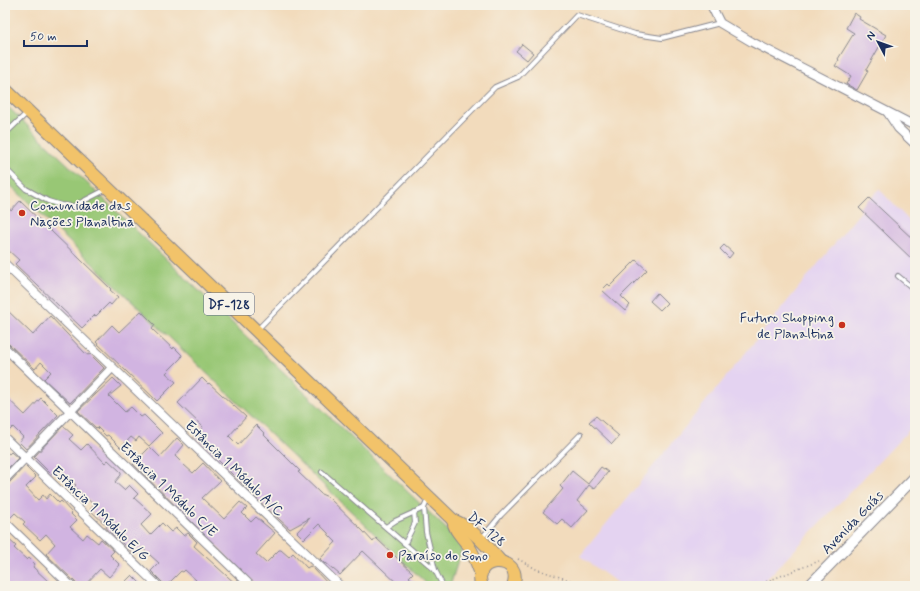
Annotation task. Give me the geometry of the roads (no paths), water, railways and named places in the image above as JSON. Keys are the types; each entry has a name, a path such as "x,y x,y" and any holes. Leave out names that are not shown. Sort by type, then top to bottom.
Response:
{"main road":[{"name":"DF-128","path":"5,89 256,330 426,502 453,520 461,523 481,540 501,562 509,566 512,569 516,583"},
{"name":"DF-128","path":"453,520 454,528 468,545 477,562 481,582"},
{"name":"DF-128","path":"481,582 485,567 488,564 497,561 501,562"}],"street":[{"path":"711,5 720,22 752,42 915,126"},
{"path":"888,112 898,128 915,144"},
{"name":"Estância 1 Módulo A/C","path":"5,264 340,586"},
{"name":"Estância 1 Módulo C/E","path":"5,348 251,586"},
{"path":"5,479 112,368"},
{"name":"Estância 1 Módulo E/G","path":"5,438 158,586"},
{"name":"Avenida Goiás","path":"808,586 915,478"},
{"path":"5,522 71,586"}],"lane":[{"path":"256,330 487,95 496,87 518,77 577,15 635,34 662,38 720,22"},
{"path":"5,134 29,111"},
{"path":"5,168 26,189 48,202 61,205 74,206 109,188"},
{"path":"898,276 915,290"},
{"path":"481,540 501,515 581,434"},
{"path":"322,472 435,570"},
{"path":"386,527 414,512 426,502"},
{"path":"426,502 426,532 435,570 443,586"},
{"path":"405,543 414,524 414,512"}],"place":[{"name":"Comunidade das Nações Planaltina","path":"22,213"},
{"name":"Futuro Shopping de Planaltina","path":"842,325"},
{"name":"Paraíso do Sono","path":"390,555"}]}
